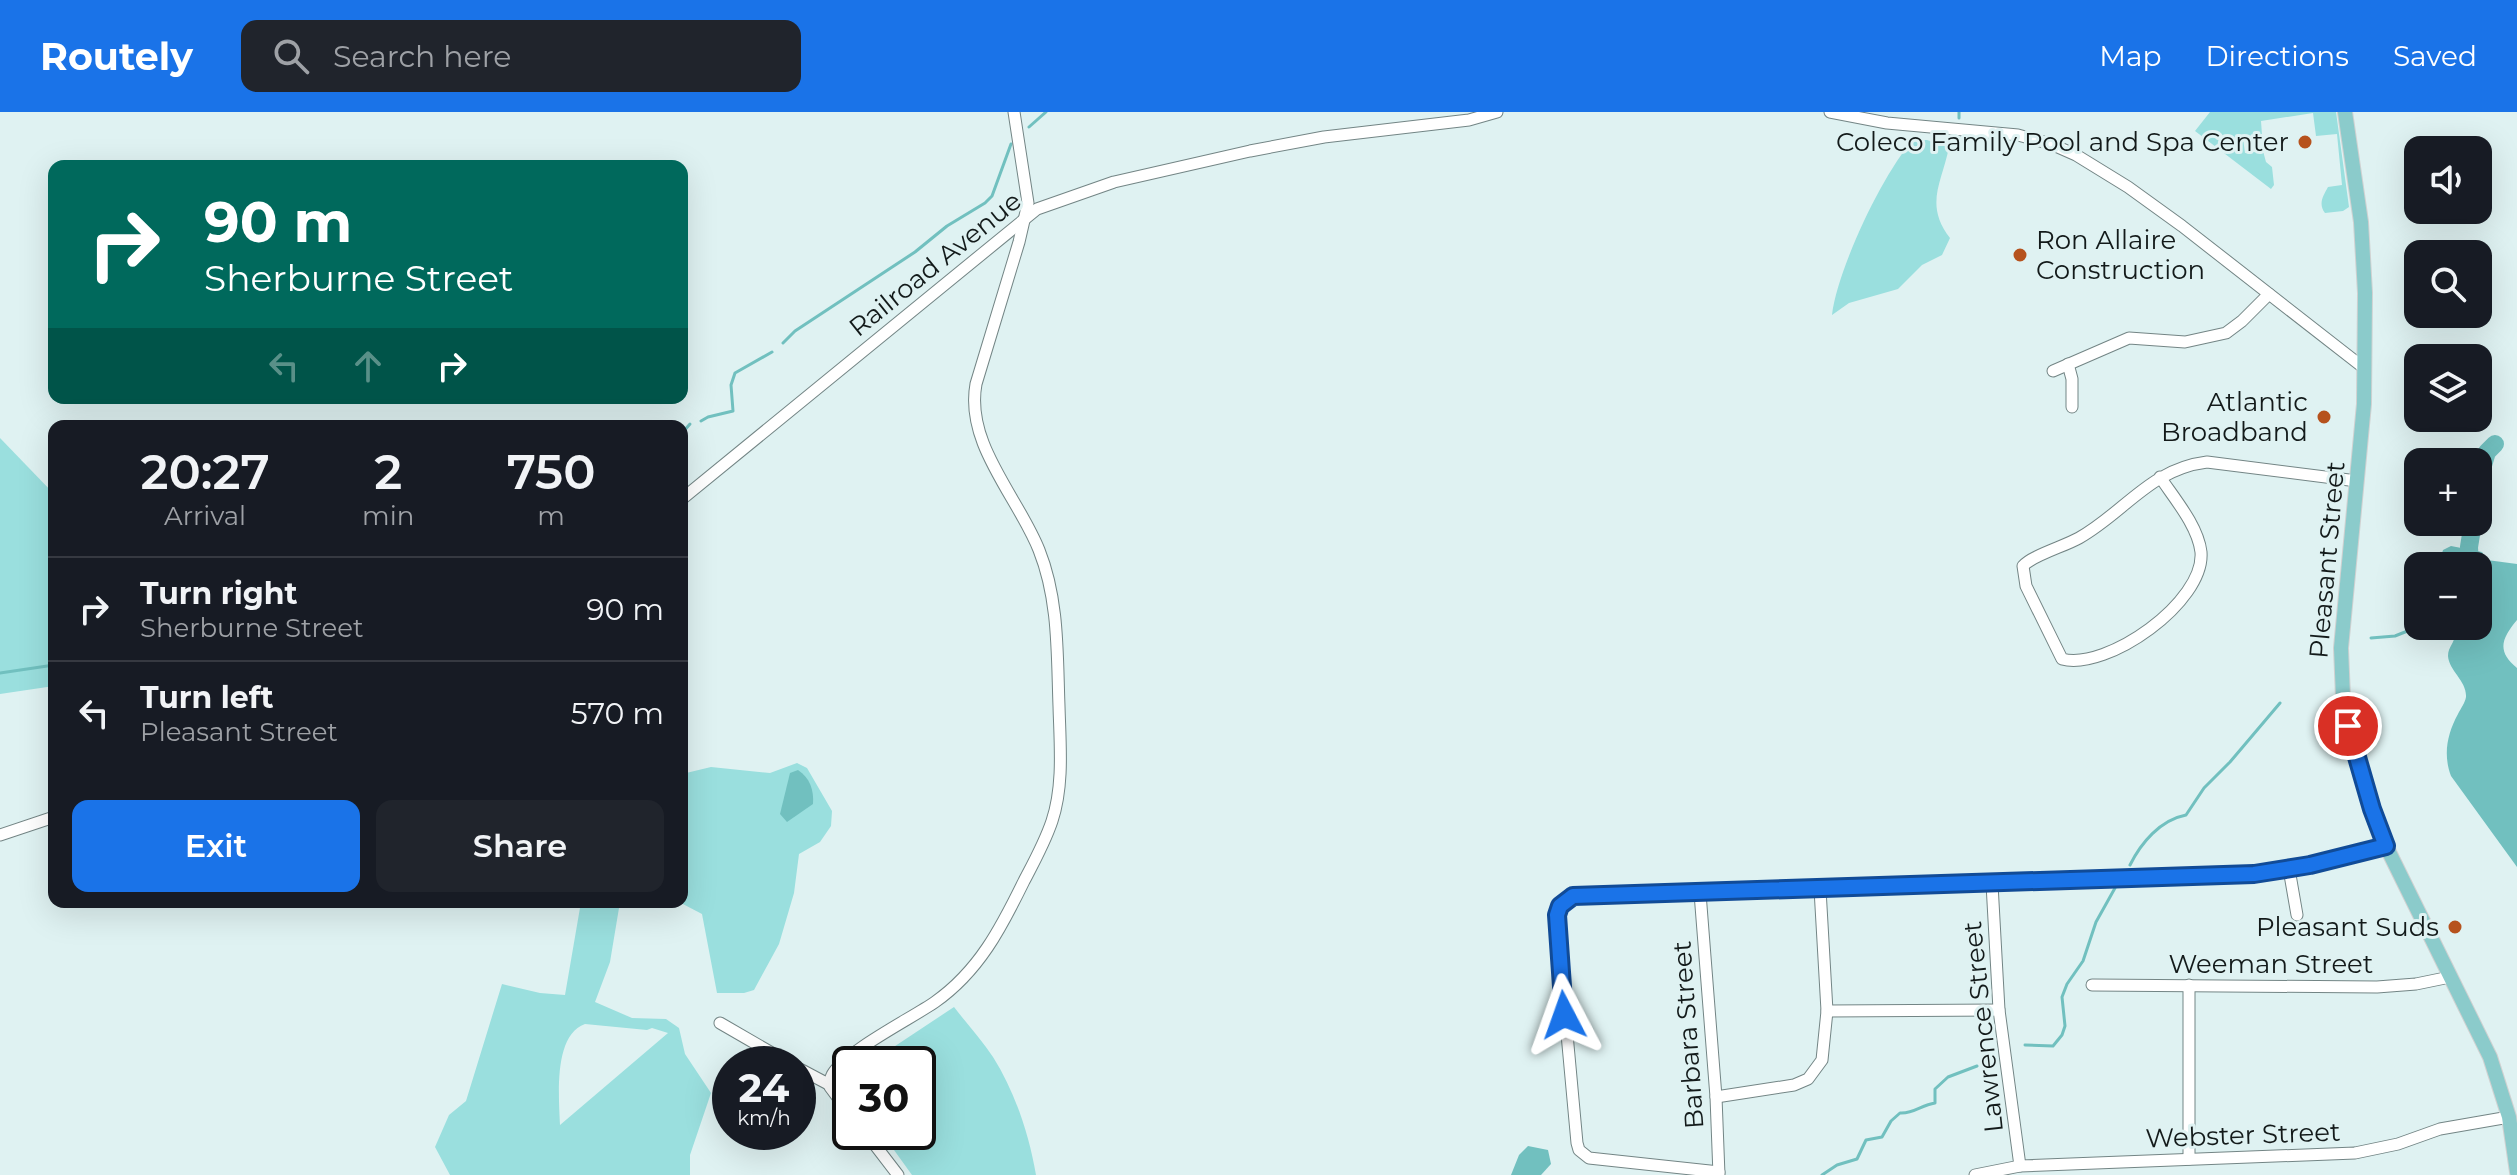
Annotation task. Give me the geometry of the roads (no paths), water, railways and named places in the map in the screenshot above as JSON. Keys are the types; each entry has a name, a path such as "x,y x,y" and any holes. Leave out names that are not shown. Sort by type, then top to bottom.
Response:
{"main road":[{"name":"Pleasant Street","path":"2345,112 2362,236 2365,293 2364,404 2343,633 2341,679 2345,711 2386,846 2485,1045 2509,1117 2517,1172"}],"street":[{"path":"830,1085 833,1073 852,1056 934,1003 972,970 1003,923 1044,840 1056,807 1060,735 1057,642 1051,593 1033,535 982,439 973,407 976,384 1026,216 1027,188 1014,112"},
{"name":"Railroad Avenue","path":"688,494 1026,216 1049,203 1114,182 1250,151 1324,137 1469,120 1497,112"},
{"path":"1830,112 1887,123 2018,135 2051,144 2103,171 2150,202 2364,368"},
{"path":"2053,371 2129,338 2185,342 2226,333 2269,294"},
{"path":"2068,364 2072,379 2072,407"},
{"path":"2160,477 2198,541 2200,565 2193,586 2180,603 2145,633 2105,653 2067,661 2058,655 2026,586 2022,568 2027,561 2053,552 2091,531 2160,477 2176,468 2207,462 2357,481"},
{"path":"0,835 48,819"},
{"path":"1719,1173 1597,1159 1584,1155 1577,1143 1557,925 1559,909 1563,902 1573,896 2254,874 2386,846"},
{"path":"2289,869 2297,915"},
{"name":"Lawrence Street","path":"1992,884 1999,1010 2020,1166"},
{"path":"1716,1097 1784,1088 1808,1079 1817,1071 1822,1060 1827,1011 1820,889"},
{"name":"Barbara Street","path":"1700,893 1719,1173"},
{"name":"Weeman Street","path":"2092,985 2377,987 2450,977"},
{"path":"2189,985 2189,1159"},
{"path":"1827,1011 1999,1010"},
{"path":"720,1023 760,1046"},
{"path":"816,1078 832,1088"},
{"name":"Webster Street","path":"1975,1175 2020,1166 2355,1153 2398,1144 2440,1129 2509,1117"},
{"path":"879,1150 898,1175"}],"waterway":[{"path":"1029,127 1046,112"},
{"path":"1959,112 1959,118"},
{"path":"1949,147 1954,139"},
{"path":"783,343 795,331 985,203 992,196 1011,144"},
{"path":"701,421 733,411 731,385 735,373 772,352"},
{"path":"2491,448 2495,444"},
{"path":"2469,552 2471,536"},
{"path":"2371,638 2404,632"},
{"path":"0,673 48,666"},
{"path":"2130,865 2152,834 2168,822 2186,815 2204,788 2280,703"},
{"path":"2025,1045 2053,1046 2062,1035 2065,1026 2062,997 2083,961 2096,922 2115,888"},
{"path":"1822,1175 1837,1165 1857,1159 1866,1140 1882,1137 1900,1113 1935,1103 1935,1089 1948,1077 1977,1066"}],"place":[{"name":"Coleco Family Pool and Spa Center","path":"2305,142"},
{"name":"Ron Allaire Construction","path":"2020,255"},
{"name":"Atlantic Broadband","path":"2324,417"},
{"name":"Pleasant Suds","path":"2455,927"}]}
